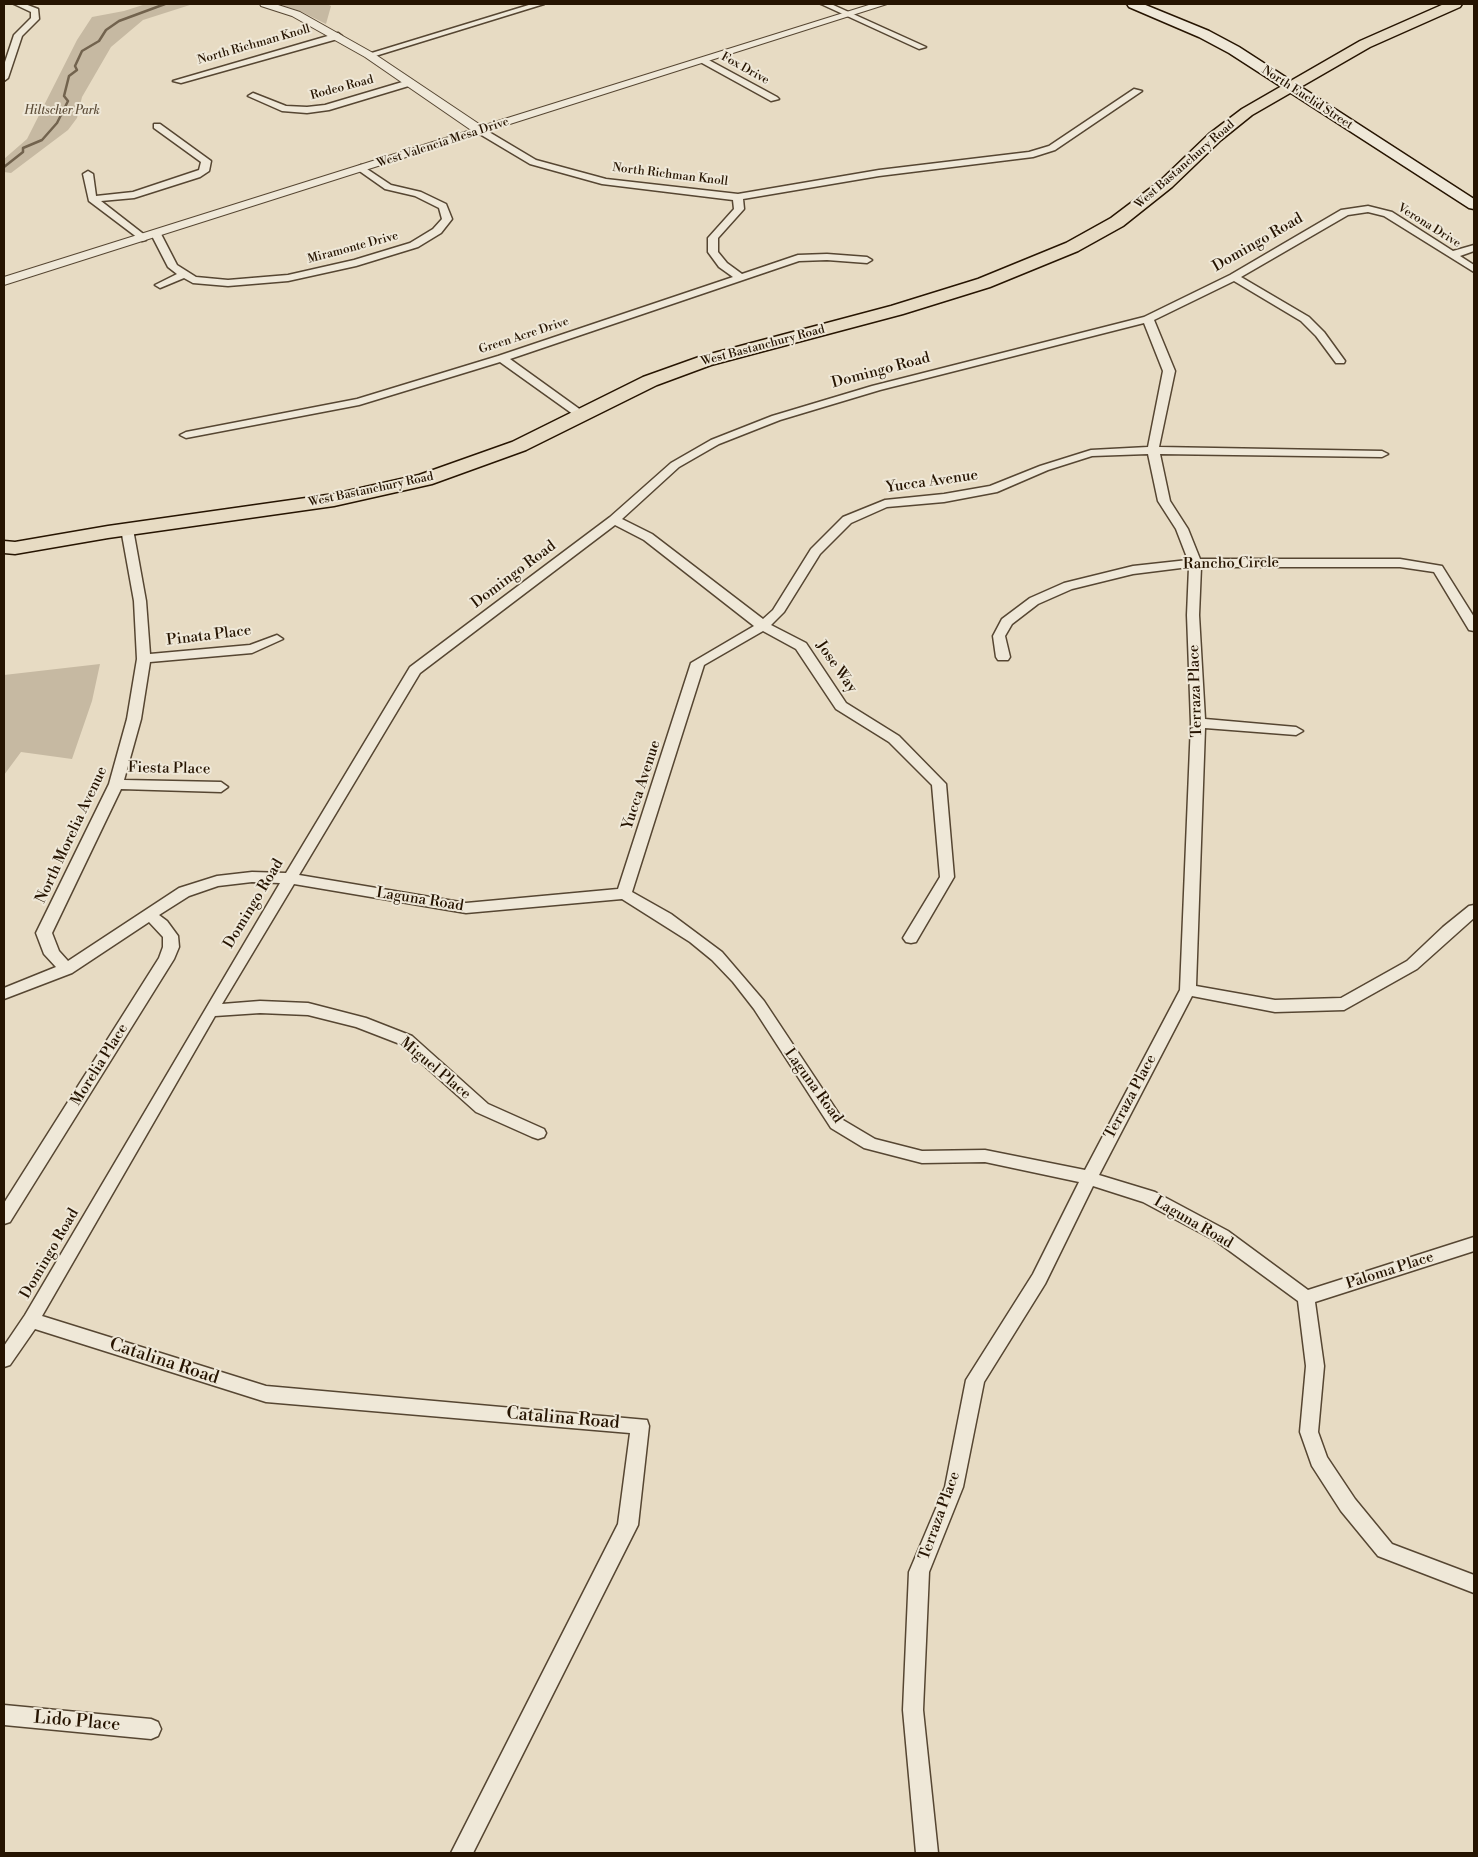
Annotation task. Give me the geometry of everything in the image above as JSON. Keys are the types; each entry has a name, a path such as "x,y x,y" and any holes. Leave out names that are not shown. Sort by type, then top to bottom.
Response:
{"main road":[{"name":"North Euclid Street","path":"1134,4 1227,46 1474,205"},
{"name":"West Bastanchury Road","path":"7,550 127,529 334,500 424,480 518,446 650,381 705,361 897,310 975,286 1072,247 1117,222 1143,204 1215,137 1247,112 1383,34 1455,4"}],"street":[{"path":"4,78 18,36 35,19 35,11 18,4"},
{"name":"North Richman Knoll","path":"265,4 296,14 338,36 481,131 533,162 605,182 705,195 738,196 879,172 1030,155 1052,148 1137,91"},
{"path":"369,55 537,4"},
{"path":"825,4 922,46"},
{"name":"West Valencia Mesa Drive","path":"4,281 882,4"},
{"name":"North Richman Knoll","path":"178,81 338,36"},
{"name":"Fox Drive","path":"705,61 774,99"},
{"name":"Rodeo Road","path":"253,96 285,109 307,110 326,108 409,82"},
{"path":"92,199 134,195 197,175 204,171 206,161 157,126"},
{"name":"Miramonte Drive","path":"156,234 173,267 193,280 228,284 288,278 356,263 414,245 437,231 447,219 443,206 418,194 388,187 361,168"},
{"path":"88,174 92,199 142,238"},
{"path":"738,196 739,209 713,238 713,252 723,264 740,277"},
{"name":"Verona Drive","path":"1368,209 1388,214 1474,269"},
{"name":"Domingo Road","path":"4,1360 31,1320 210,1011 415,670 614,520 675,465 715,442 776,418 876,388 1148,319 1234,277 1345,212 1368,209"},
{"path":"1452,255 1474,248"},
{"name":"Green Acre Drive","path":"186,435 359,402 502,358 798,258 827,257 867,260"},
{"path":"160,284 184,274"},
{"path":"1234,277 1305,319 1320,334 1340,361"},
{"name":"Terraza Place","path":"927,1853 913,1710 919,1572 954,1487 975,1380 1038,1279 1188,990 1198,724 1193,616 1195,564 1182,529 1164,501 1153,450 1169,371 1148,319"},
{"path":"502,358 581,415"},
{"name":"Yucca Avenue","path":"624,894 698,663 763,626 778,612 815,552 847,520 885,504 944,498 993,489 1044,468 1091,453 1153,450 1382,454"},
{"name":"Jose Way","path":"614,520 648,537 763,626 801,646 841,706 894,739 939,784 947,877 911,938"},
{"name":"North Morelia Avenue","path":"68,969 52,954 44,934 116,784 134,719 144,659 140,601 127,529"},
{"name":"Rancho Circle","path":"1004,658 999,636 1007,622 1034,601 1068,586 1133,570 1195,564 1400,563 1438,569 1450,584 1474,627"},
{"name":"Pinata Place","path":"144,659 252,649 277,639"},
{"path":"1198,724 1296,731"},
{"name":"Fiesta Place","path":"116,784 221,787"},
{"name":"Laguna Road","path":"4,994 68,969 148,914 184,892 217,881 252,877 289,878 466,908 624,894 666,918 723,961 759,1005 837,1124 870,1144 922,1157 985,1156 1089,1178 1149,1197 1222,1236 1306,1298"},
{"path":"1188,990 1275,1006 1344,1004 1412,965 1448,931 1474,910"},
{"name":"Morelia Place","path":"4,1217 166,959 171,947 170,936 162,925 148,914"},
{"name":"Miguel Place","path":"210,1011 260,1008 308,1009 360,1022 406,1040 482,1108 538,1133"},
{"name":"Paloma Place","path":"1306,1298 1474,1244"},
{"path":"1306,1298 1315,1366 1309,1432 1319,1460 1348,1505 1385,1550 1474,1584"},
{"name":"Catalina Road","path":"31,1320 266,1394 640,1426 628,1525 462,1853"},
{"name":"Lido Place","path":"4,1715 151,1729"}],"green space":[{"name":"Hiltscher Park","path":"146,4 193,4 143,20 111,47 82,97 77,118 68,130 11,173 4,172 4,159 27,139 77,40 92,17 124,11"},
{"path":"278,4 327,4 331,6 326,24 300,11"},
{"path":"100,664 92,701 72,759 21,752 4,775 4,675"}],"waterway":[{"path":"4,167 23,152 23,148 42,140 57,123 68,101 64,96 69,76 77,70 75,66 82,51 99,41 106,30 119,21 165,4"}]}
